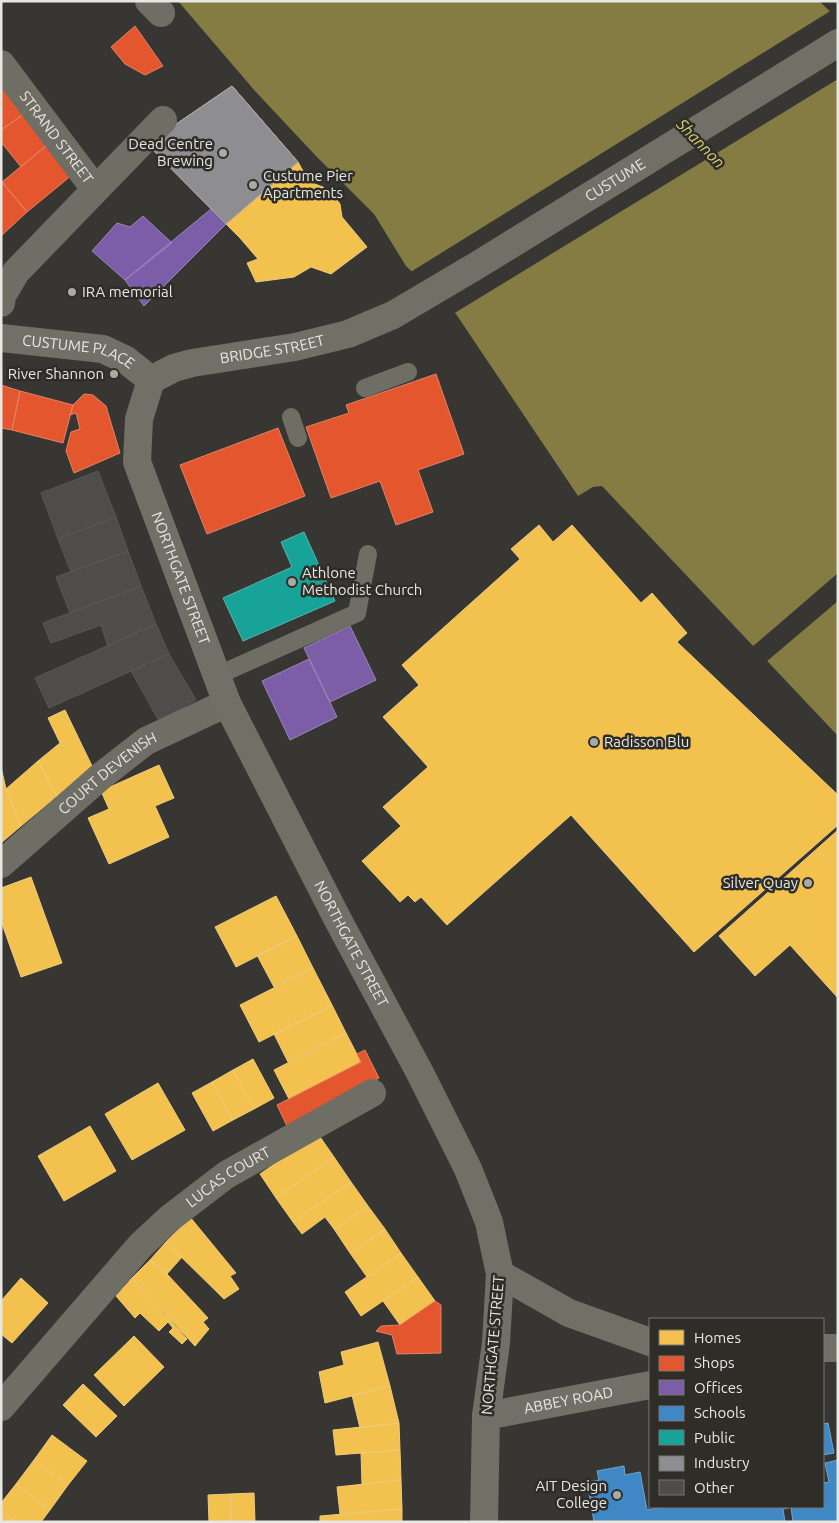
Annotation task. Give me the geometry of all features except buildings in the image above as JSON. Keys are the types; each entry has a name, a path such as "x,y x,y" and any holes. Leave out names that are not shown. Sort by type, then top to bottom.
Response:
{"street":[{"name":"CUSTUME","path":"392,315 476,266 838,43"},
{"name":"STRAND STREET","path":"1,64 95,189"},
{"path":"1,303 2,296 16,272 163,120"},
{"name":"BRIDGE STREET","path":"151,380 174,368 192,363 295,346 348,334 392,315"},
{"name":"CUSTUME PLACE","path":"1,337 103,349 126,360 151,380"},
{"name":"NORTHGATE STREET","path":"151,380 139,419 137,462 216,676 227,703 468,1169 489,1222 500,1274 496,1343 486,1416 484,1522"},
{"name":"COURT DEVENISH","path":"1,864 100,777 146,741 227,703"},
{"name":"LUCAS COURT","path":"1,1407 142,1246 170,1218 215,1182 372,1094"},
{"path":"500,1274 569,1313 649,1342"},
{"path":"824,1348 838,1348"},
{"name":"ABBEY ROAD","path":"486,1416 649,1385"}],"lane":[{"path":"365,388 408,372"},
{"path":"291,417 298,438"},
{"path":"216,676 358,613 368,554"}],"water":[{"name":"Shannon","path":"178,1 819,1 838,19 838,736 602,486 593,487 578,496 456,314 406,266 374,214 255,91"}],"pier":[{"path":"832,10 838,16 838,79 453,314 409,273"},
{"path":"838,573 838,601 766,662 752,647"}],"place":[{"name":"Dead Centre Brewing","path":"223,153"},
{"name":"Custume Pier Apartments","path":"253,185"},
{"name":"IRA memorial","path":"72,292"},
{"name":"River Shannon","path":"114,374"},
{"name":"Athlone Methodist Church","path":"292,582"},
{"name":"Radisson Blu","path":"594,742"},
{"name":"Silver Quay","path":"808,883"},
{"name":"AIT Design College","path":"617,1495"}]}
